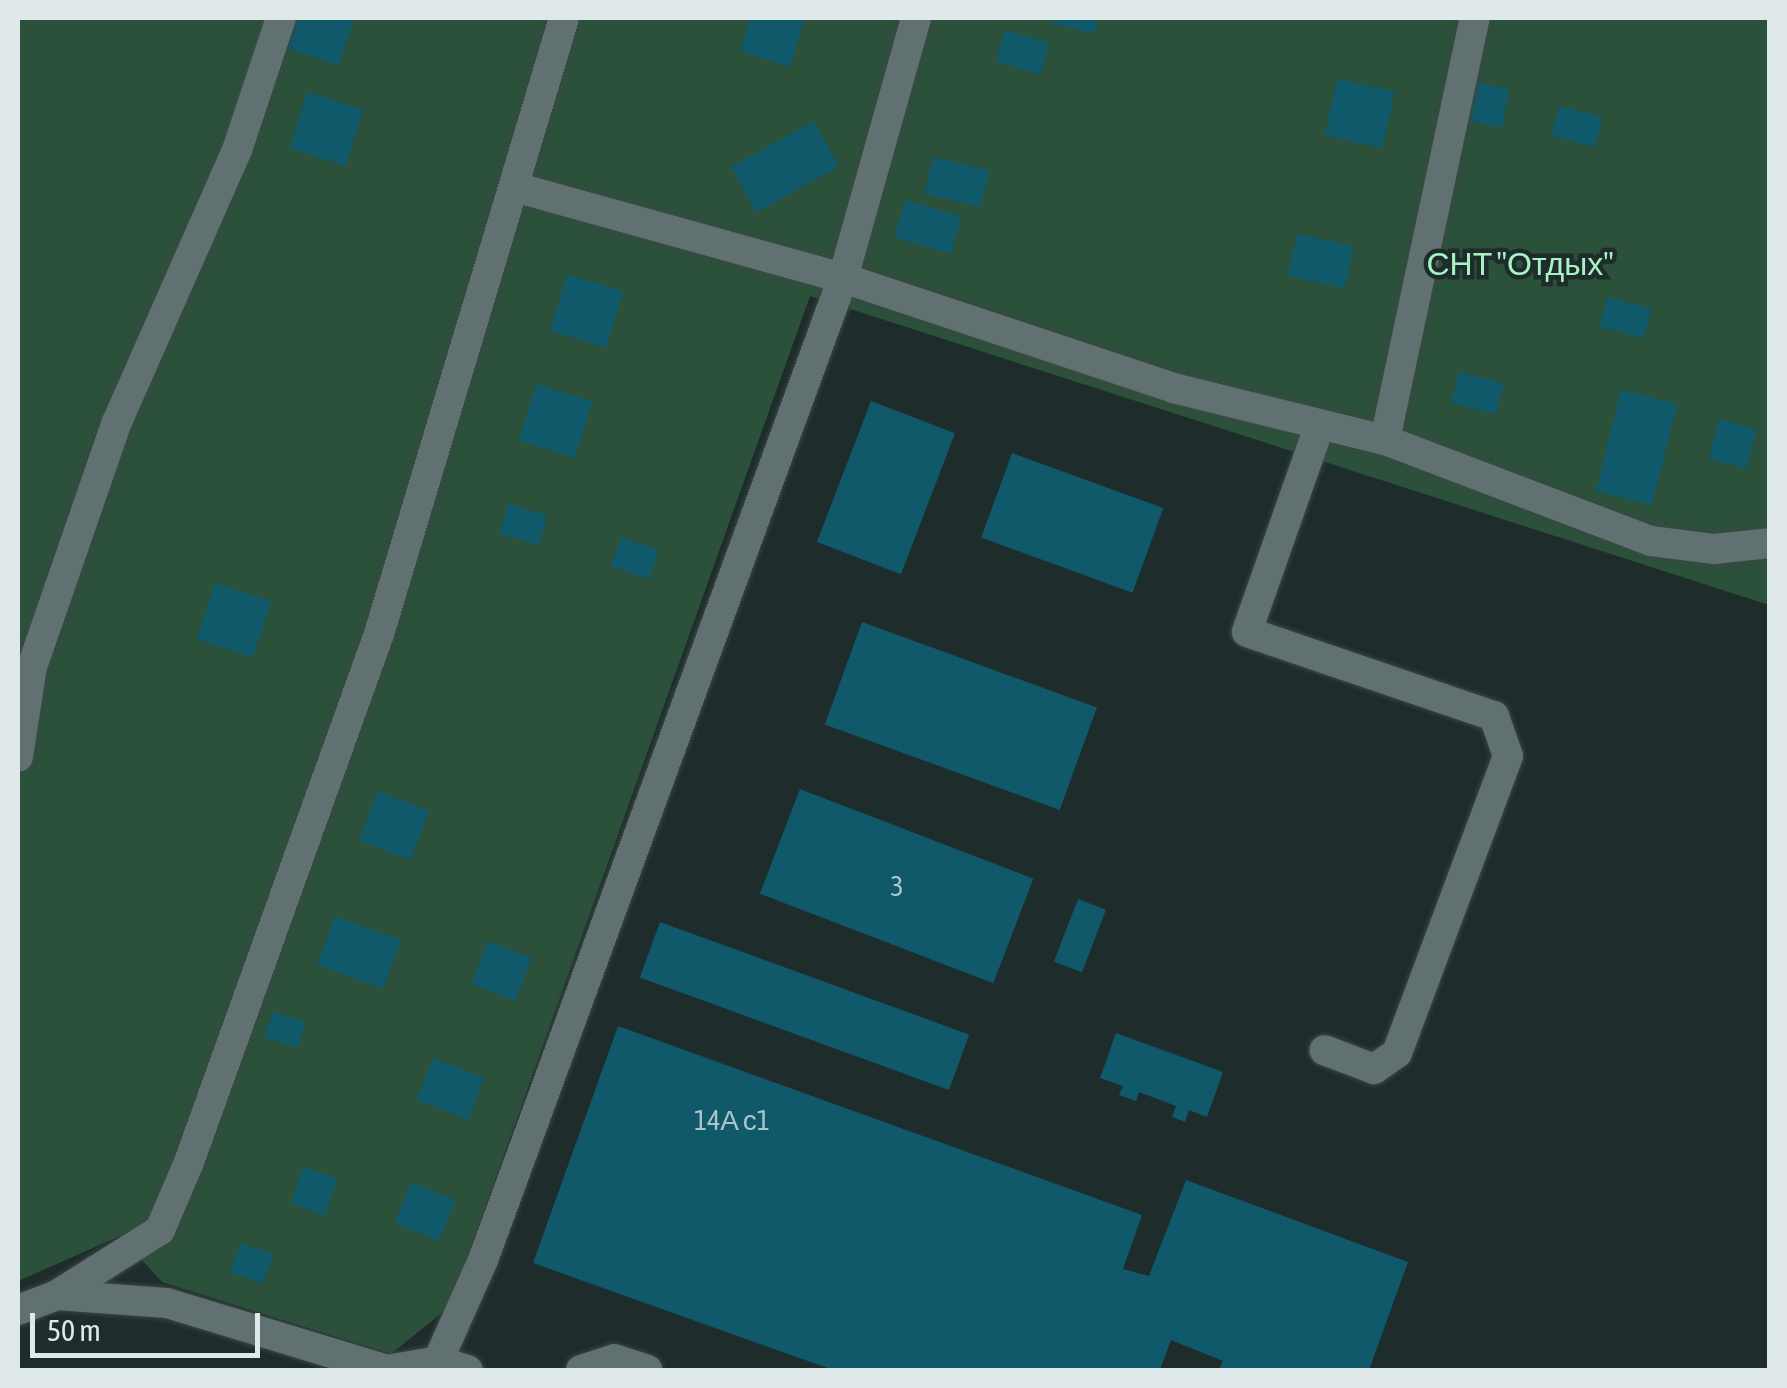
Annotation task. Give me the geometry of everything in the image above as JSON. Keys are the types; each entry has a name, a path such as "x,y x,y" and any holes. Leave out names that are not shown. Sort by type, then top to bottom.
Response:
{"lane":[{"path":"18,756 32,668 118,422 237,150 281,18"},
{"path":"18,1310 57,1295 160,1230 189,1162 380,634 518,188 564,18"},
{"path":"438,1361 483,1260 842,278 916,18"},
{"path":"1385,440 1475,18"},
{"path":"518,188 842,278 1173,388 1319,428 1385,440 1651,541 1714,549 1770,543"},
{"path":"1319,428 1247,632 1494,716 1508,756 1397,1053 1374,1069 1324,1050"},
{"path":"57,1295 167,1303 387,1370 438,1361 468,1370"},
{"path":"582,1370 614,1359 647,1370"}],"green space":[{"name":"СНТ \"Отдых\"","path":"18,18 1769,18 1769,605 810,296 450,1306 391,1354 162,1282 120,1236 18,1281"}],"building":[{"path":"293,18 354,18 339,65 284,48"},
{"path":"750,18 805,18 790,67 740,51"},
{"path":"1052,18 1099,18 1095,34 1051,23"},
{"path":"1005,30 1049,43 1040,74 996,62"},
{"path":"1337,79 1395,91 1383,148 1325,136"},
{"path":"1478,83 1509,89 1502,127 1471,121"},
{"path":"307,92 363,109 346,166 290,148"},
{"path":"1559,106 1603,117 1595,147 1552,136"},
{"path":"814,121 839,166 756,213 731,167"},
{"path":"933,157 990,170 981,207 924,194"},
{"path":"905,200 962,216 951,254 894,237"},
{"path":"1297,234 1354,246 1345,288 1288,276"},
{"path":"567,274 623,291 606,348 550,330"},
{"path":"1607,297 1652,308 1644,338 1600,327"},
{"path":"1459,372 1504,383 1496,414 1451,403"},
{"path":"536,384 592,401 575,458 519,440"},
{"path":"1621,390 1677,404 1652,505 1596,491"},
{"path":"871,401 955,433 901,574 817,542"},
{"path":"1719,419 1757,429 1746,469 1708,459"},
{"path":"1012,453 1163,508 1133,593 981,538"},
{"path":"508,504 547,515 539,545 499,534"},
{"path":"621,537 659,550 649,579 611,566"},
{"path":"215,583 271,601 253,657 197,639"},
{"path":"862,622 1097,708 1060,810 825,724"},
{"path":"800,789 1033,879 993,983 760,894"},
{"path":"378,791 429,811 410,860 359,840"},
{"path":"1078,899 1106,910 1082,972 1054,962"},
{"path":"335,916 401,940 383,989 317,965"},
{"path":"660,922 969,1035 949,1090 640,977"},
{"path":"488,941 532,958 515,1001 472,984"},
{"path":"272,1012 306,1022 298,1048 265,1038"},
{"path":"618,1026 1142,1215 1123,1269 1149,1276 1186,1180 1408,1262 1369,1370 1219,1370 1223,1361 1171,1340 1160,1370 833,1370 533,1263"},
{"path":"1116,1033 1223,1072 1207,1117 1189,1110 1185,1122 1172,1117 1176,1106 1139,1092 1136,1101 1119,1095 1123,1086 1100,1078"},
{"path":"433,1058 484,1078 468,1120 417,1100"},
{"path":"303,1167 337,1178 325,1215 291,1204"},
{"path":"411,1182 456,1200 439,1241 395,1223"},
{"path":"240,1243 273,1254 264,1283 230,1272"}]}
